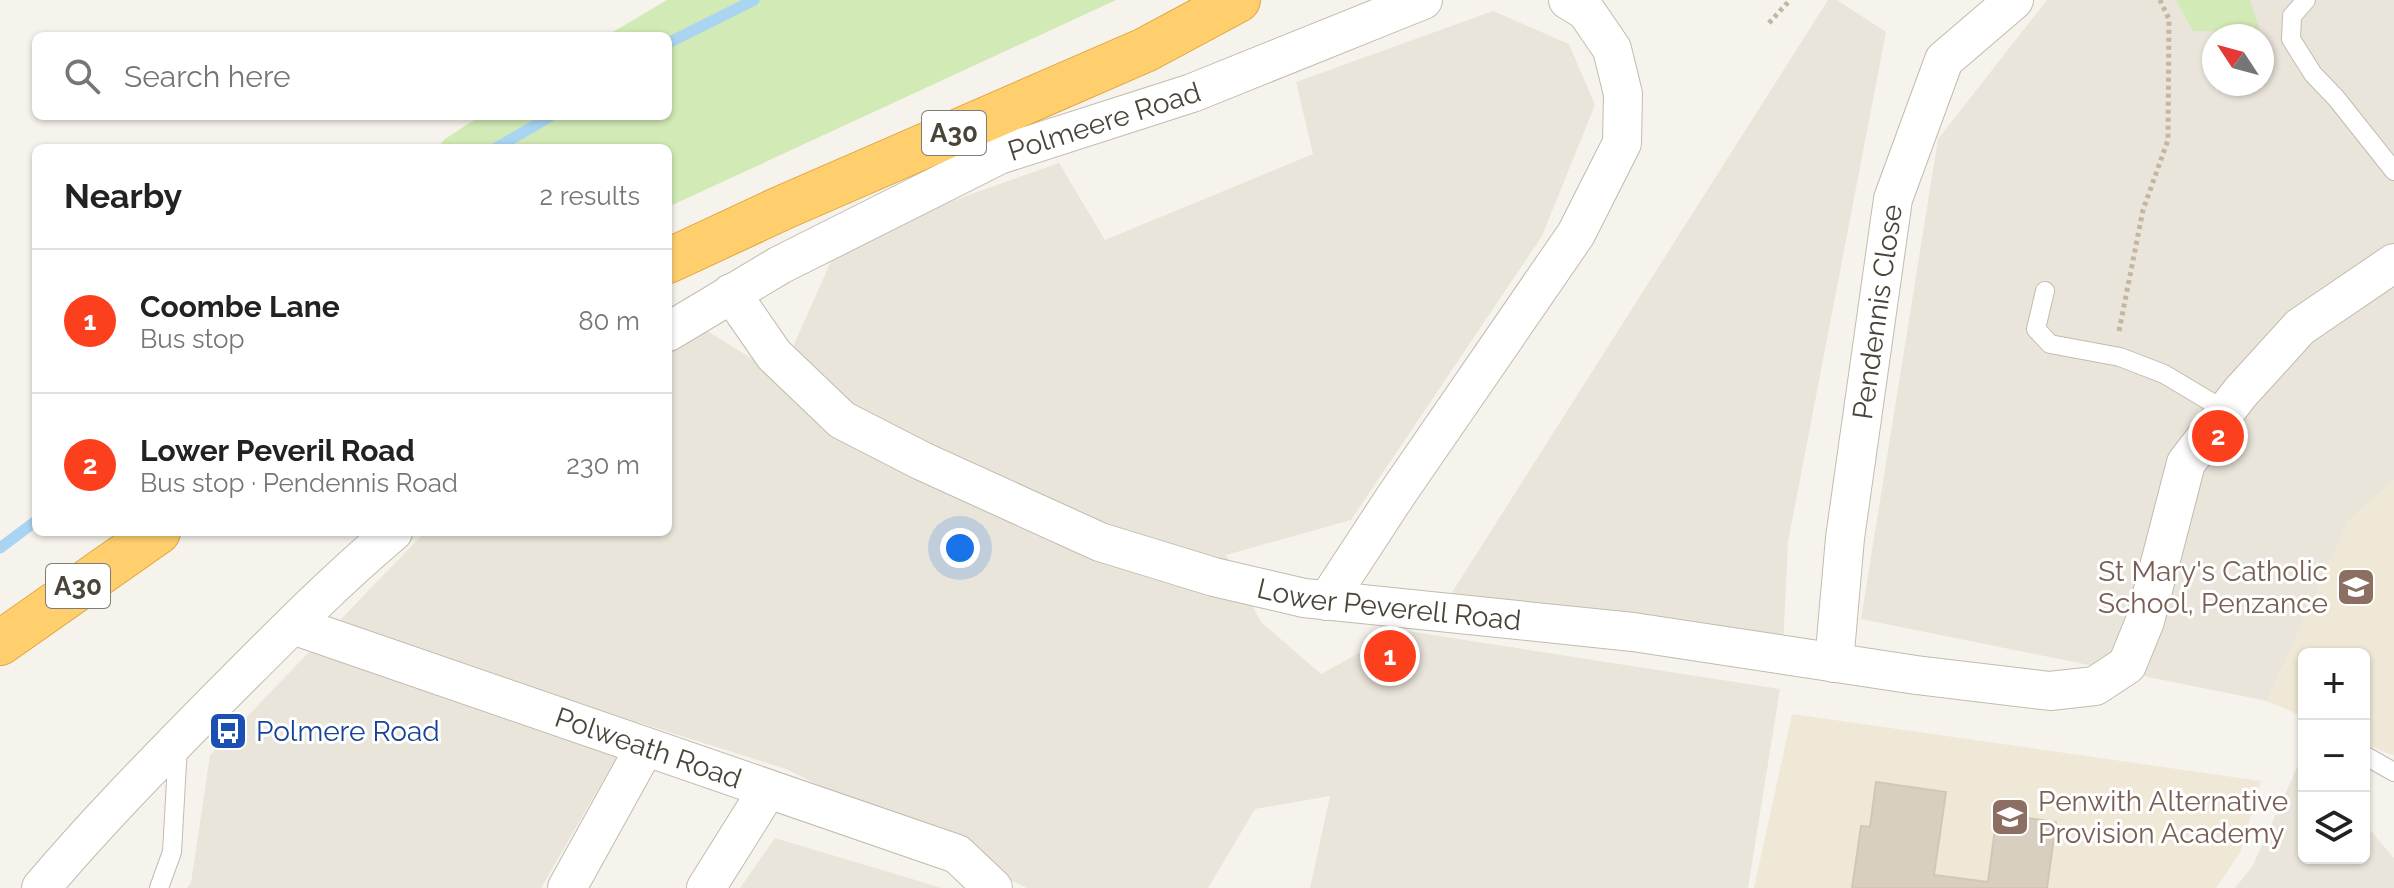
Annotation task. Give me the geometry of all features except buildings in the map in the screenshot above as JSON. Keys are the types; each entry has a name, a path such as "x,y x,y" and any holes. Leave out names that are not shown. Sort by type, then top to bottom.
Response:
{"highway":[{"name":"A30","path":"672,259 1145,50 1238,0"},
{"name":"A30","path":"0,643 152,536"}],"street":[{"name":"Polmeere Road","path":"672,330 780,265 999,155 1192,93 1423,0"},
{"path":"1327,601 1576,234 1622,143 1623,94 1612,49 1586,11 1568,0"},
{"name":"Pendennis Close","path":"1834,663 1845,538 1893,199 1944,60 2014,0"},
{"path":"2226,411 2300,327 2394,263"},
{"name":"Lower Peverell Road","path":"731,293 774,355 842,420 922,461 1100,542 1214,577 1327,601 1633,632 1834,663 2050,691 2095,686 2127,665 2145,621 2186,463 2226,411"},
{"path":"41,888 87,834 179,739 350,568 388,536"},
{"name":"Polweath Road","path":"293,625 957,854 993,888"},
{"path":"567,888 645,747"},
{"path":"706,888 768,789"}],"lane":[{"path":"2306,0 2292,16 2291,39 2313,74 2394,171"},
{"path":"2045,291 2036,329 2050,344 2113,356 2164,374 2226,411"},
{"path":"159,888 172,852 179,739"},
{"path":"2370,758 2394,772"}],"path":[{"path":"1769,23 1790,0"},
{"path":"2113,356 2143,210 2168,140 2169,19 2160,0"}],"shaded area":[{"path":"1828,0 1837,0 1886,32 1788,542 1783,647 1451,594"},
{"path":"2047,0 2394,0 2394,481 2349,520 2267,701 1861,619 1938,139"},
{"path":"1493,11 1569,44 1595,105 1542,236 1351,520 1226,555 1261,622 1321,674 1401,630 1780,689 1748,888 1310,888 1330,796 1255,809 1208,888 1027,888 786,769 637,722 541,888 187,888 191,883 210,755 421,536 672,536 672,347 699,326 780,376 840,241 1059,163 1105,240 1313,154 1296,82"},
{"name":"St Mary's Catholic School, Penzance","path":"2394,481 2394,756 2370,746 2370,648 2298,648 2298,714 2267,701 2349,520"},
{"name":"Penwith Alternative Provision Academy","path":"1792,714 2261,781 2240,853 2216,888 1754,888"},
{"path":"2298,766 2298,864 2370,864 2370,830 2394,858 2394,888 2235,888 2252,867"},
{"path":"775,838 942,888 740,888"}],"green space":[{"path":"667,0 1116,0 672,205 672,144 441,144 474,120 672,120 672,32 613,32"},
{"path":"2176,0 2250,0 2258,24 2202,24 2202,31 2193,31"}],"waterway":[{"path":"672,41 754,0"},
{"path":"503,144 544,120"},
{"path":"0,548 32,524"}],"place":[{"name":"Lower Peveril Road","path":"2218,436"},
{"name":"St Mary's Catholic School, Penzance","path":"2356,587"},
{"name":"Coombe Lane","path":"1390,656"},
{"name":"Polmere Road","path":"228,731"},
{"name":"Penwith Alternative Provision Academy","path":"2010,817"}]}
